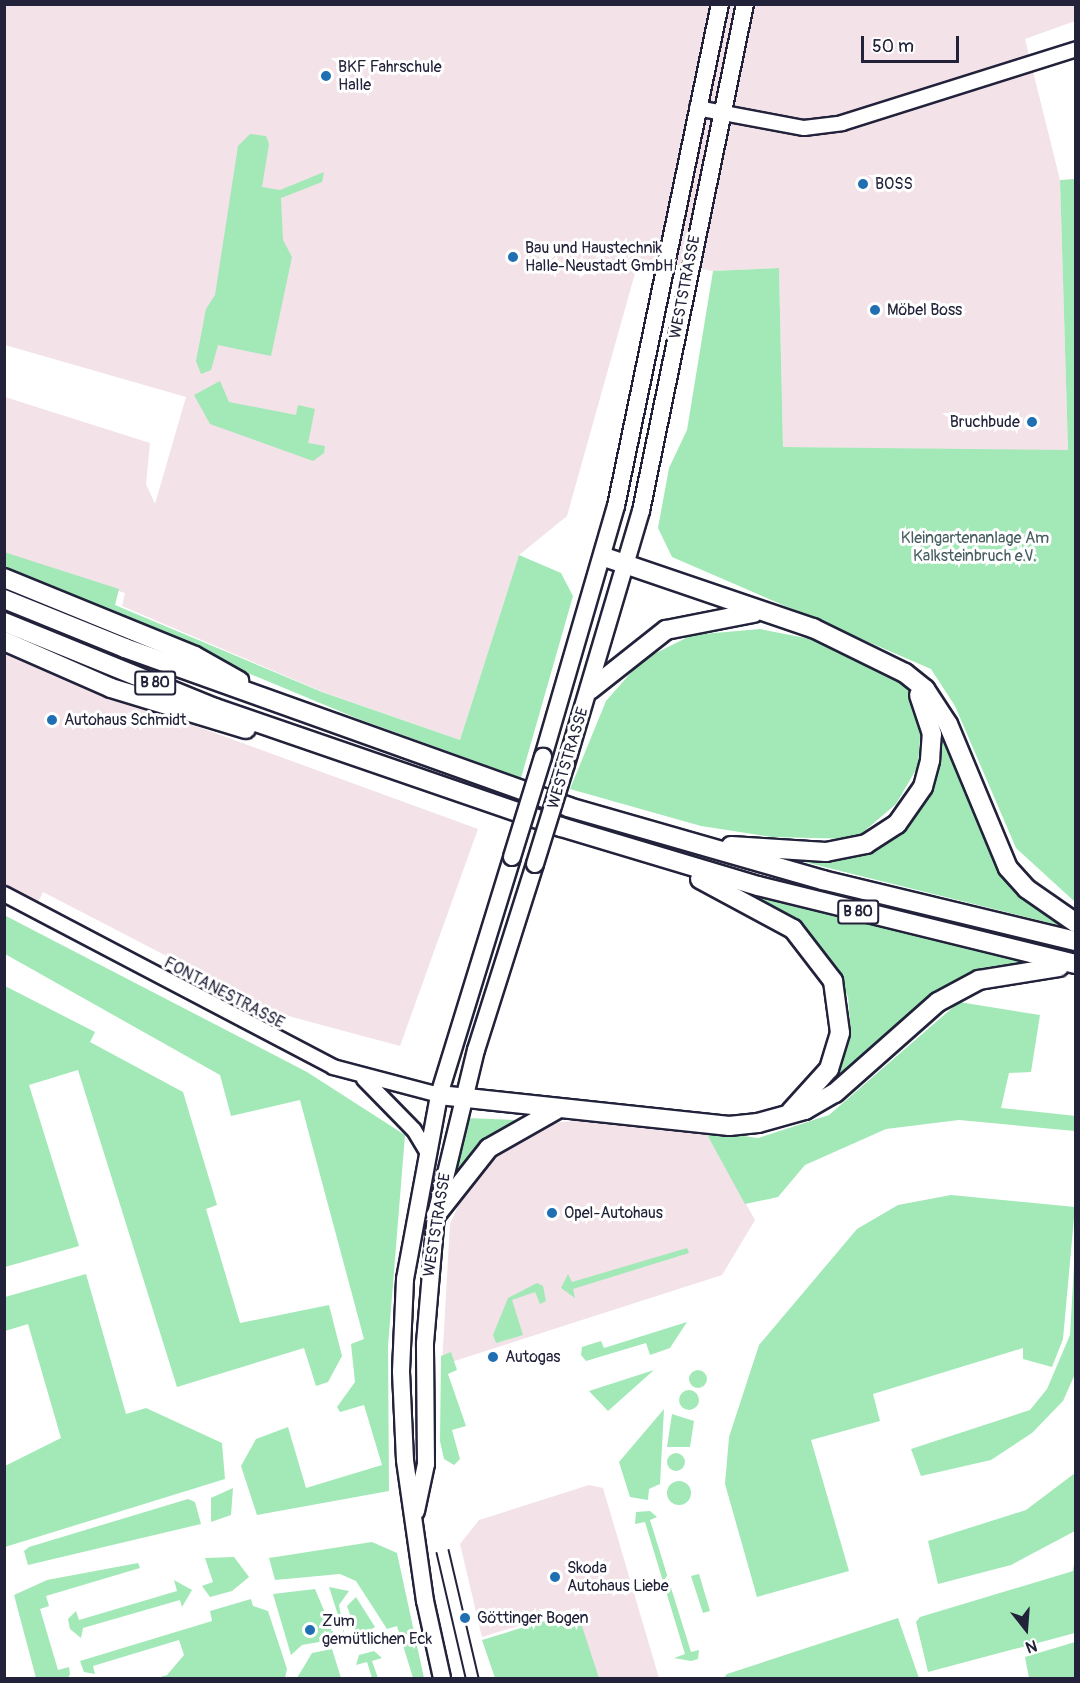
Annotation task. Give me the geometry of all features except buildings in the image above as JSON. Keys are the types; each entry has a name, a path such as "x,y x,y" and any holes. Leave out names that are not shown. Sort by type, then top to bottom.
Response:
{"highway":[{"path":"604,557 813,628 905,673 925,689 948,724 1008,868 1027,889 1076,923"},
{"path":"4,578 195,656 285,707"},
{"name":"B 80","path":"4,599 285,707 463,772 688,842 1076,941"},
{"path":"590,690 666,630 693,620 761,612"},
{"name":"B 80","path":"4,622 307,741 642,852 1076,965"},
{"path":"4,641 164,705 307,741"},
{"path":"688,842 826,852 884,835 909,811 930,760 927,709 905,673"},
{"path":"642,852 769,912 816,952 833,981 840,1033 829,1069 787,1114"},
{"path":"439,1095 462,1100 729,1126 787,1114 835,1094 938,1002 979,980 1023,969 1076,965"},
{"path":"436,1215 489,1148 558,1109"}],"main road":[{"name":"WESTSTRASSE","path":"442,1678 425,1601 416,1512 405,1460 401,1371 405,1279 426,1150 439,1095 604,557 720,4"},
{"name":"WESTSTRASSE","path":"416,1512 426,1464 425,1343 436,1215 462,1100 627,564 745,4"}],"street":[{"path":"697,108 804,128 842,123 1076,49"},
{"name":"FONTANESTRASSE","path":"4,894 290,1047 363,1077 439,1095"},
{"path":"363,1077 414,1130 426,1150"}],"shaded area":[{"path":"4,5 1075,5 1075,21 1025,39 1060,180 1068,451 783,447 779,268 713,271 639,259 567,516 519,555 460,740 323,692 122,606 125,593 5,555 5,397 150,443 146,484 155,504 186,397 5,345"},
{"path":"4,641 108,694 478,829 400,1046 277,1013 43,892 34,910 5,894"},
{"path":"612,1119 705,1131 755,1220 722,1275 442,1365 450,1224 468,1185 512,1141 560,1122"},
{"path":"589,1485 603,1488 659,1678 598,1678 575,1608 482,1637 460,1544 479,1520"}],"green space":[{"path":"250,134 266,136 269,144 262,187 280,190 324,172 322,182 281,198 283,240 292,257 271,356 218,345 211,370 201,374 196,361 206,309 215,295 238,146"},
{"name":"Kleingartenanlage Am Kalksteinbruch e.V.","path":"1076,179 1075,902 1016,848 955,706 931,669 672,557 658,528 669,468 687,430 713,271 779,268 783,447 1068,450 1060,180"},
{"path":"220,381 229,402 296,415 298,405 315,409 308,443 325,446 324,453 313,461 210,424 194,395"},
{"path":"4,552 119,589 115,605 322,692 460,740 519,555 561,573 573,596 521,778 356,718 5,572"},
{"path":"760,629 846,646 904,681 921,725 918,766 896,804 855,839 772,837 701,826 570,789 606,701 642,660 692,635"},
{"path":"937,715 1001,865 1074,929 776,855 872,848 901,832 921,801"},
{"path":"731,885 1028,962 976,973 815,1098 838,1067 851,1035 848,997 834,968"},
{"path":"4,915 307,1072 405,1135 388,1346 389,1491 257,1515 241,1466 256,1439 288,1427 306,1488 382,1465 364,1405 340,1412 337,1407 355,1382 351,1344 364,1339 300,1100 231,1116 220,1075 5,954"},
{"path":"5,986 95,1032 90,1042 183,1092 217,1205 206,1209 240,1323 329,1305 342,1356 328,1382 316,1386 304,1348 177,1387 78,1070 29,1085 79,1246 5,1267"},
{"path":"959,1002 1040,1015 1031,1072 1009,1073 1001,1108 1076,1116 1075,1131 959,1120 886,1129 805,1165 778,1197 745,1204 705,1131 758,1138 829,1115"},
{"path":"467,1118 517,1120 453,1180 451,1176"},
{"path":"951,1195 1075,1207 1063,1339 1052,1367 1023,1359 1023,1348 873,1394 880,1421 811,1440 849,1571 757,1597 725,1484 729,1437 759,1345 857,1229 898,1205"},
{"path":"687,1248 689,1253 573,1289 575,1298 561,1288 568,1274 572,1282"},
{"path":"1075,1248 1075,1374 1063,1401 1032,1433 991,1460 921,1476 911,1449 1030,1410 1047,1389 1070,1335"},
{"path":"86,1274 126,1414 146,1408 222,1443 225,1479 5,1547 5,1466 61,1438 28,1324 5,1331 5,1297"},
{"path":"537,1283 543,1286 546,1301 540,1304 535,1292 512,1300 523,1335 496,1343 493,1335 508,1298"},
{"path":"687,1322 670,1348 650,1355 646,1343 586,1361 581,1355 582,1347 601,1341 604,1348"},
{"path":"451,1352 457,1370 448,1374 466,1426 452,1430 460,1459 454,1465 444,1459 440,1441 441,1356"},
{"path":"654,1370 608,1411 589,1391"},
{"path":"698,1370 704,1373 707,1379 704,1385 698,1388 692,1385 689,1379 692,1373"},
{"path":"685,1390 693,1390 699,1396 699,1404 693,1410 685,1410 679,1404 679,1396"},
{"path":"664,1409 660,1484 649,1489 648,1500 630,1497 619,1462"},
{"path":"672,1414 694,1421 690,1447 667,1447"},
{"path":"672,1453 680,1453 685,1458 683,1469 672,1471 667,1466 667,1458"},
{"path":"1075,1473 1075,1531 1011,1565 938,1584 928,1541 1026,1510"},
{"path":"679,1481 688,1484 691,1493 688,1502 679,1505 670,1502 667,1493 670,1484"},
{"path":"233,1488 231,1515 211,1522 211,1498"},
{"path":"188,1499 195,1502 201,1524 28,1565 24,1551 29,1547"},
{"path":"650,1511 657,1517 650,1520 691,1652 699,1650 698,1659 691,1661 674,1658 685,1654 645,1522 635,1524 636,1512"},
{"path":"372,1542 397,1553 424,1678 413,1678 397,1626 387,1629 356,1581 340,1574 275,1580 269,1558"},
{"path":"234,1557 249,1577 232,1591 210,1597 202,1586 213,1582 205,1558"},
{"path":"1075,1557 1075,1633 928,1672 916,1622 920,1617 1073,1571"},
{"path":"138,1563 140,1568 46,1596 49,1606 40,1609 58,1670 69,1667 70,1674 68,1678 36,1678 14,1595 47,1580"},
{"path":"699,1574 710,1611 703,1613 691,1576"},
{"path":"174,1580 192,1590 182,1607 180,1600 83,1628 81,1638 70,1629 68,1619 76,1611 79,1620 177,1591"},
{"path":"329,1587 349,1591 339,1605 345,1637"},
{"path":"315,1589 336,1639 302,1645 291,1655 273,1594"},
{"path":"356,1597 375,1627 358,1637 347,1606"},
{"path":"251,1599 253,1606 268,1611 287,1669 285,1678 157,1678 167,1675 184,1655 179,1640 93,1666 95,1674 84,1672 80,1661 212,1621 210,1611"},
{"path":"577,1611 599,1678 495,1678 482,1640"},
{"path":"898,1618 919,1678 724,1678 727,1674"},
{"path":"1075,1642 1075,1678 1029,1678 1025,1657"},
{"path":"332,1649 341,1678 297,1678 312,1653"},
{"path":"374,1651 382,1658 372,1661 378,1678 372,1678 367,1662 356,1665 359,1655"}],"tram line":[{"path":"449,1550 479,1678"},
{"path":"437,1553 466,1678"}],"place":[{"name":"BKF Fahrschule Halle","path":"326,76"},
{"name":"BOSS","path":"863,184"},
{"name":"Bau und Haustechnik Halle-Neustadt GmbH","path":"513,257"},
{"name":"Möbel Boss","path":"875,310"},
{"name":"Bruchbude","path":"1032,422"},
{"name":"Autohaus Schmidt","path":"52,720"},
{"name":"Opel-Autohaus","path":"552,1213"},
{"name":"Autogas","path":"493,1357"},
{"name":"Skoda Autohaus Liebe","path":"555,1577"},
{"name":"Göttinger Bogen","path":"465,1618"},
{"name":"Zum gemütlichen Eck","path":"310,1630"}]}
